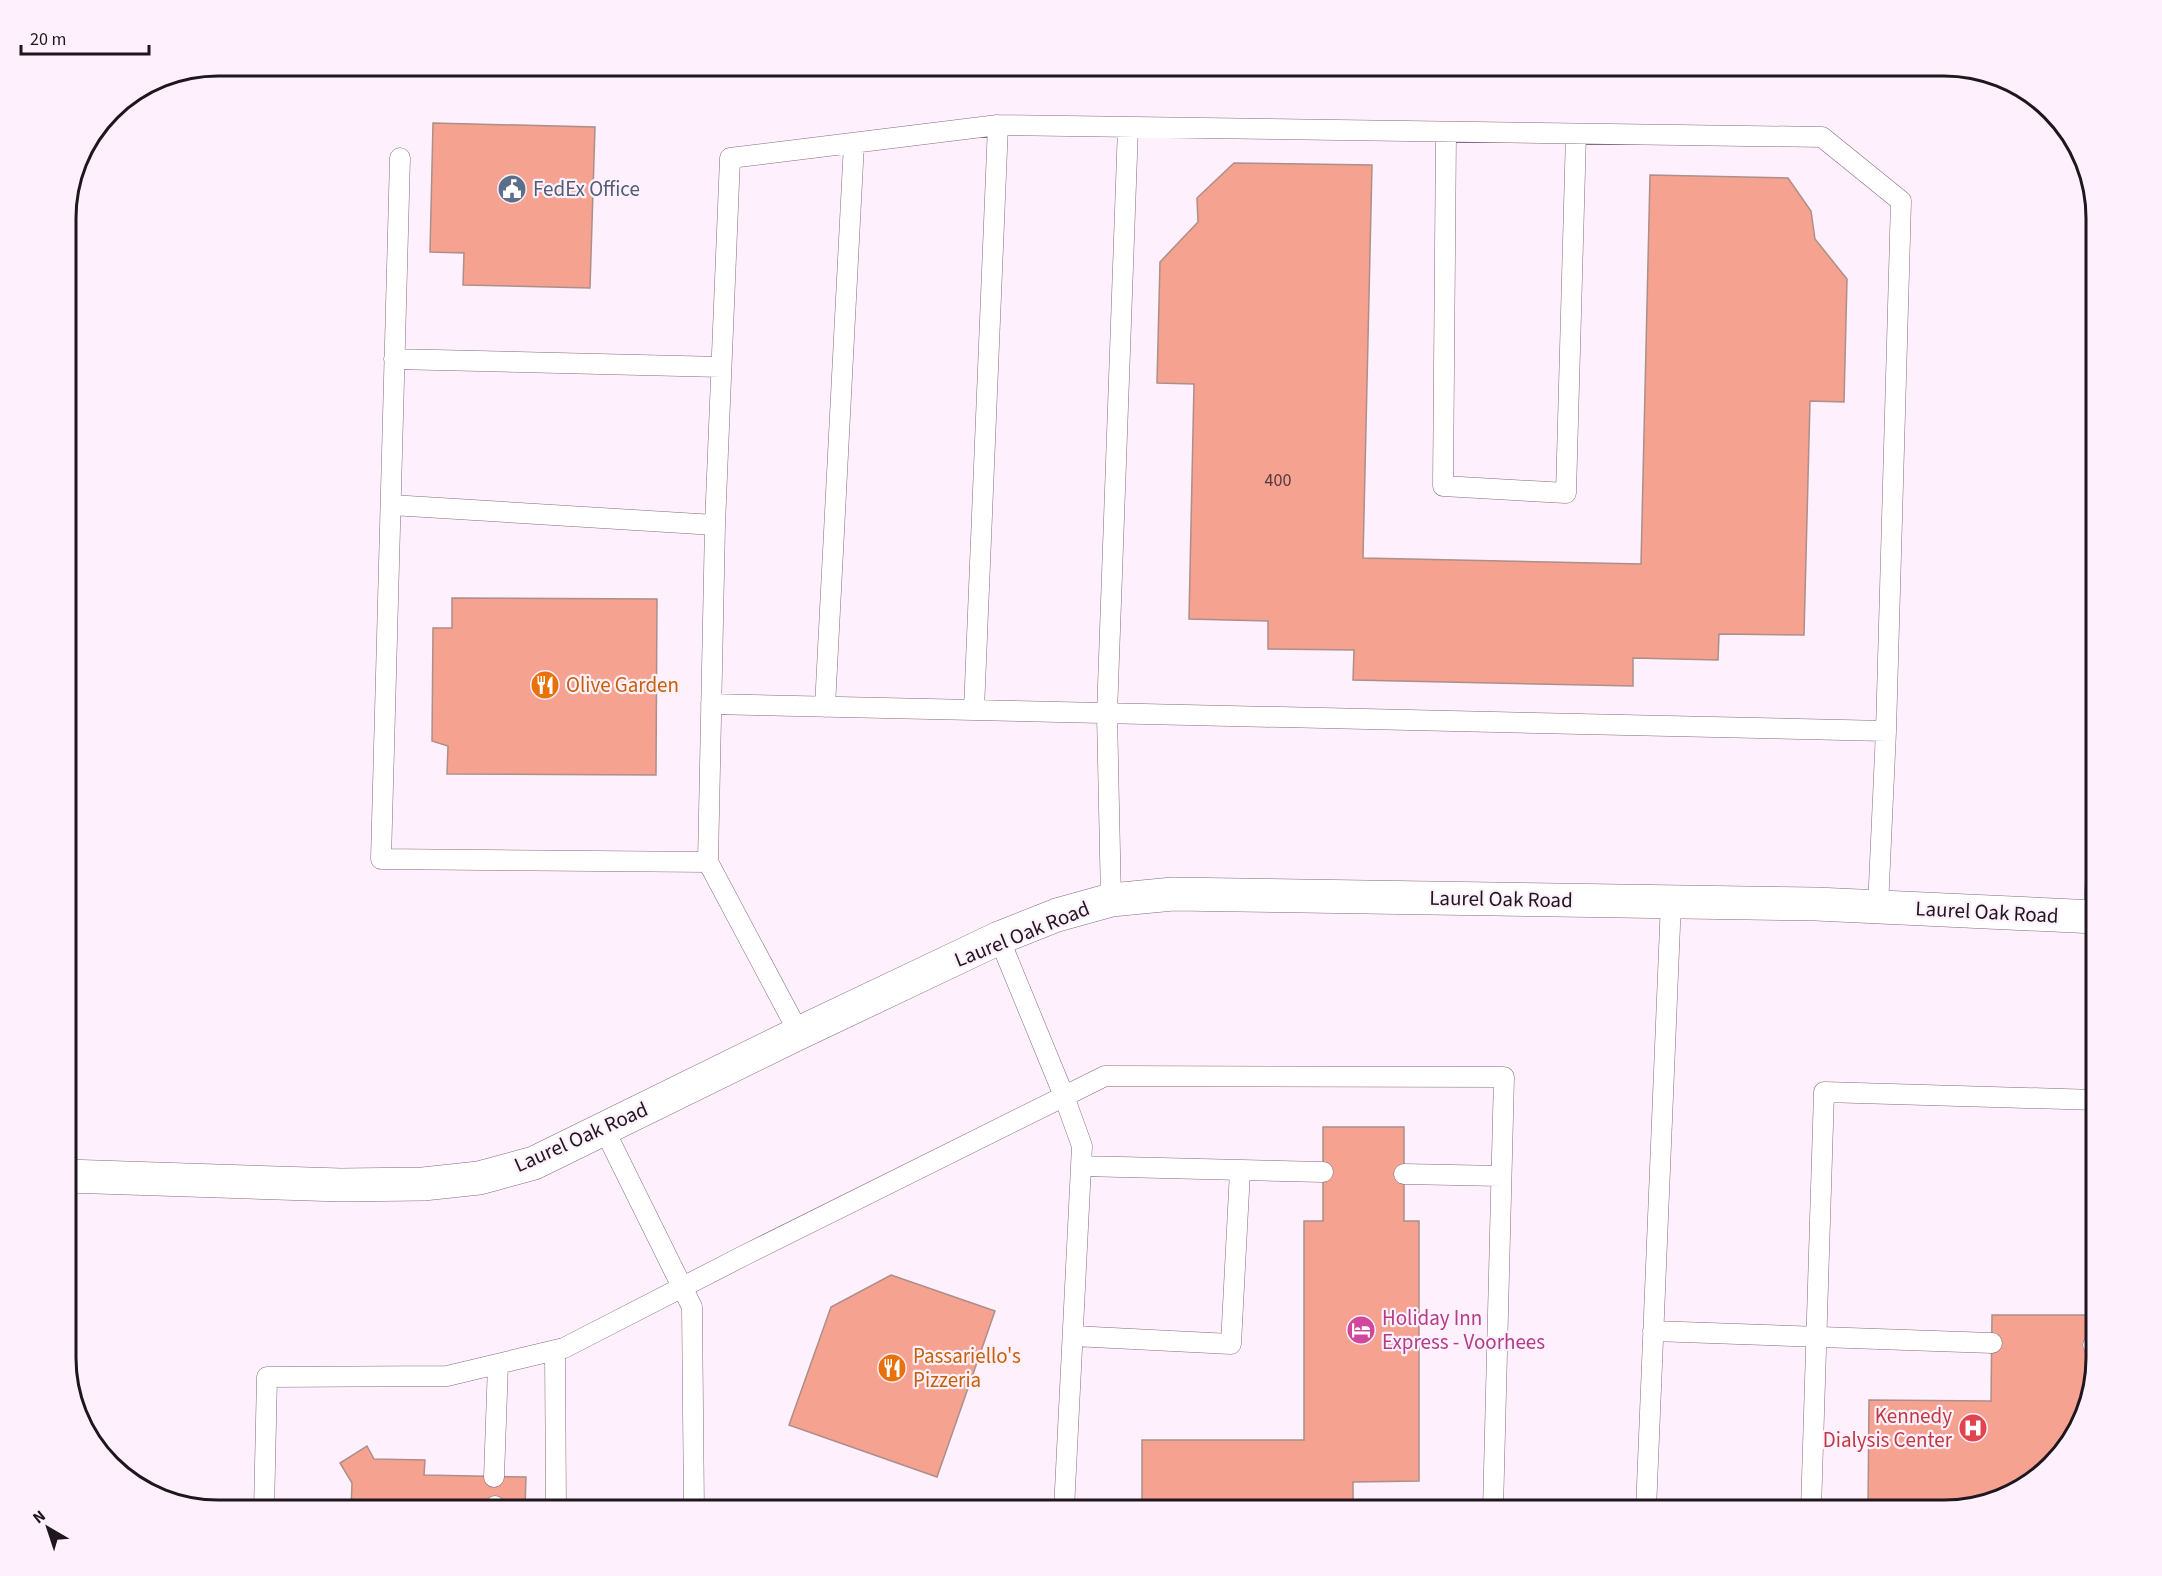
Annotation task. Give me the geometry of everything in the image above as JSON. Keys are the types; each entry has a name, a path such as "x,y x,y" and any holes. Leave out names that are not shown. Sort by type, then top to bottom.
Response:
{"street":[{"name":"Laurel Oak Road","path":"77,1176 341,1185 423,1184 479,1178 534,1163 999,938 1057,915 1111,900 1173,894 1671,901 2086,917"}],"lane":[{"path":"974,710 998,125"},
{"path":"799,1033 708,862 714,525 730,158 998,125 1822,137 1901,201 1886,731 1878,907"},
{"path":"1111,900 1107,714 1128,127"},
{"path":"1446,132 1443,486 1566,493 1576,134"},
{"path":"825,707 854,143"},
{"path":"400,158 381,859 708,862"},
{"path":"394,358 721,367"},
{"path":"391,505 714,525"},
{"path":"711,704 1886,731"},
{"path":"1646,1500 1671,901"},
{"path":"999,938 1064,1096 1082,1146 1064,1500"},
{"path":"264,1500 267,1377 447,1376 564,1348 1105,1076 1504,1077 1493,1500"},
{"path":"1811,1500 1824,1092 2086,1100"},
{"path":"604,1129 692,1306 694,1500"},
{"path":"1081,1166 1323,1172"},
{"path":"1072,1336 1231,1344 1240,1171"},
{"path":"1404,1174 1501,1176"},
{"path":"1653,1331 1992,1343"},
{"path":"555,1351 556,1500"},
{"path":"494,1477 498,1364"}],"building":[{"name":"FedEx Office","path":"433,123 595,127 590,288 463,285 464,253 430,252"},
{"path":"1234,163 1372,165 1363,558 1641,564 1650,175 1788,178 1811,211 1815,239 1847,279 1844,402 1810,401 1804,635 1719,634 1718,660 1633,658 1633,686 1353,680 1354,650 1268,649 1268,621 1189,619 1194,384 1157,383 1160,262 1198,222 1197,198"},
{"name":"Olive Garden","path":"452,598 657,599 656,775 447,774 448,746 432,741 433,628 452,628"},
{"name":"Holiday Inn Express - Voorhees","path":"1323,1127 1404,1127 1404,1221 1419,1221 1419,1481 1353,1482 1353,1500 1142,1500 1142,1440 1304,1440 1304,1221 1323,1221"},
{"name":"Passariello's Pizzeria","path":"891,1275 995,1311 937,1477 789,1425 831,1307"},
{"name":"Kennedy Dialysis Center","path":"1992,1315 2086,1315 2086,1357 2078,1403 2062,1436 2044,1458 2030,1470 1998,1489 1980,1495 1943,1500 1868,1500 1869,1400 1991,1401"},
{"path":"367,1446 374,1459 425,1460 424,1475 526,1477 525,1500 351,1500 352,1483 340,1463"}],"place":[{"name":"FedEx Office","path":"512,189"},
{"name":"Olive Garden","path":"545,685"},
{"name":"Holiday Inn Express - Voorhees","path":"1361,1330"},
{"name":"Passariello's Pizzeria","path":"892,1368"},
{"name":"Kennedy Dialysis Center","path":"1973,1428"}]}
